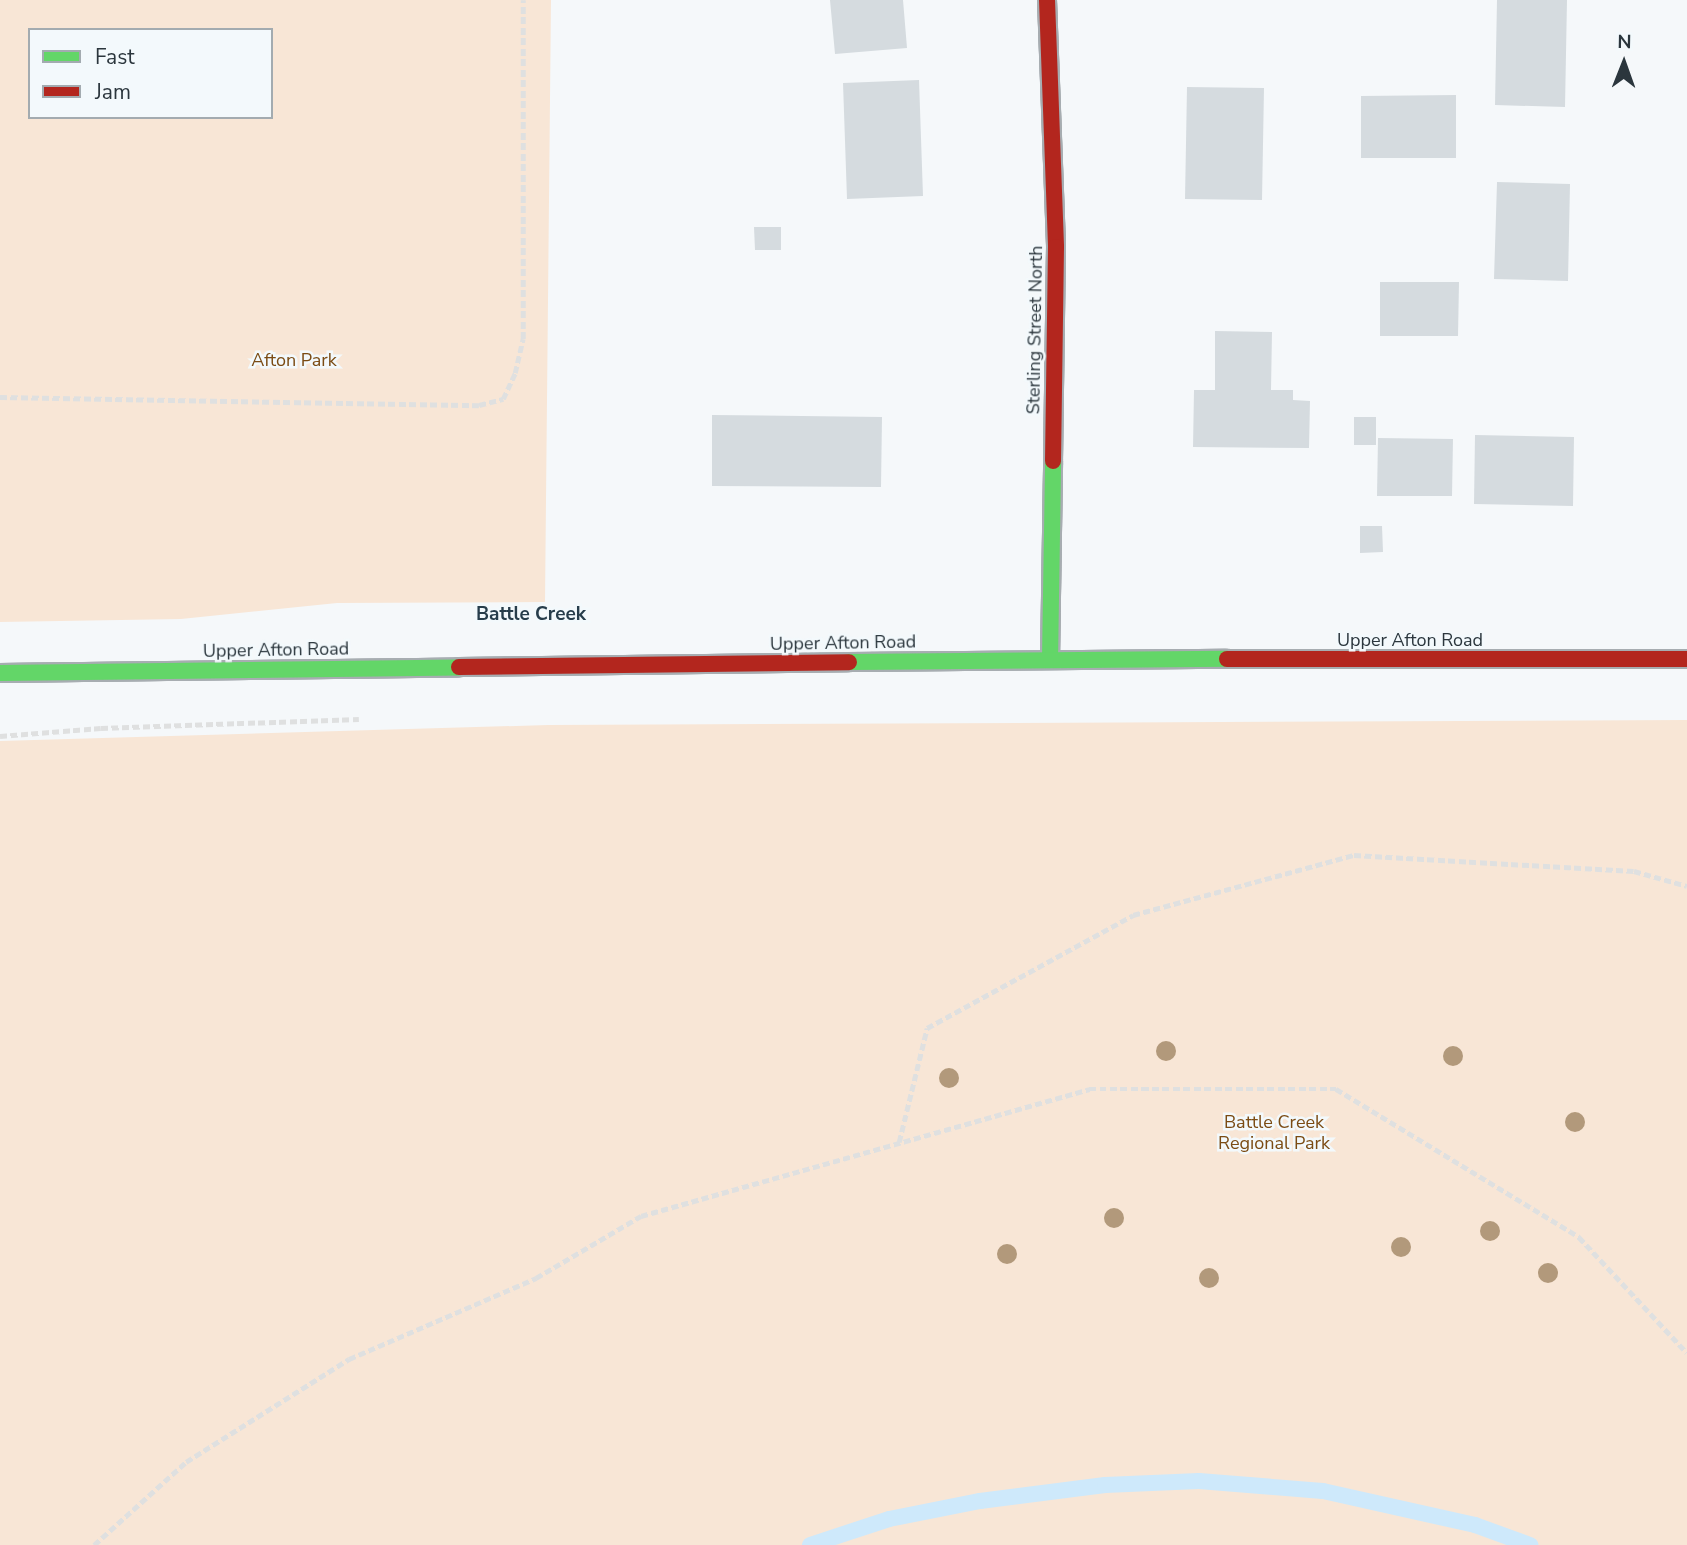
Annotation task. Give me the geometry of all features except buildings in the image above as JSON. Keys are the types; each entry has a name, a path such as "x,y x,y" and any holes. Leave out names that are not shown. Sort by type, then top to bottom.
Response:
{"street":[{"name":"Sterling Street North","path":"1047,0 1056,247 1050,660"},
{"name":"Upper Afton Road","path":"0,673 1050,660 1687,659"}],"path":[{"path":"0,397 479,405 503,399 515,373 523,339 523,0"},
{"path":"899,1142 927,1028 1133,915 1354,855 1634,871 1687,886"},
{"path":"94,1545 186,1462 349,1359 536,1278 641,1216 1089,1089 1336,1090 1580,1237 1687,1353"}],"green space":[{"name":"Afton Park","path":"0,0 551,0 545,602 337,603 181,619 0,622"},
{"name":"Battle Creek Regional Park","path":"1687,720 1687,1545 0,1545 0,741 548,725"}],"waterway":[{"path":"810,1545 889,1519 980,1501 1105,1485 1199,1481 1323,1491 1475,1525 1530,1545"}],"traffic: fast":[{"path":"1050,660 1053,461"},
{"path":"849,662 1227,659"},
{"path":"0,673 459,667"}],"traffic: jam":[{"path":"1047,0 1056,247 1053,461"},
{"path":"1227,659 1687,659"},
{"path":"459,667 849,662"}],"district":[{"name":"Battle Creek","path":"531,615"}]}
